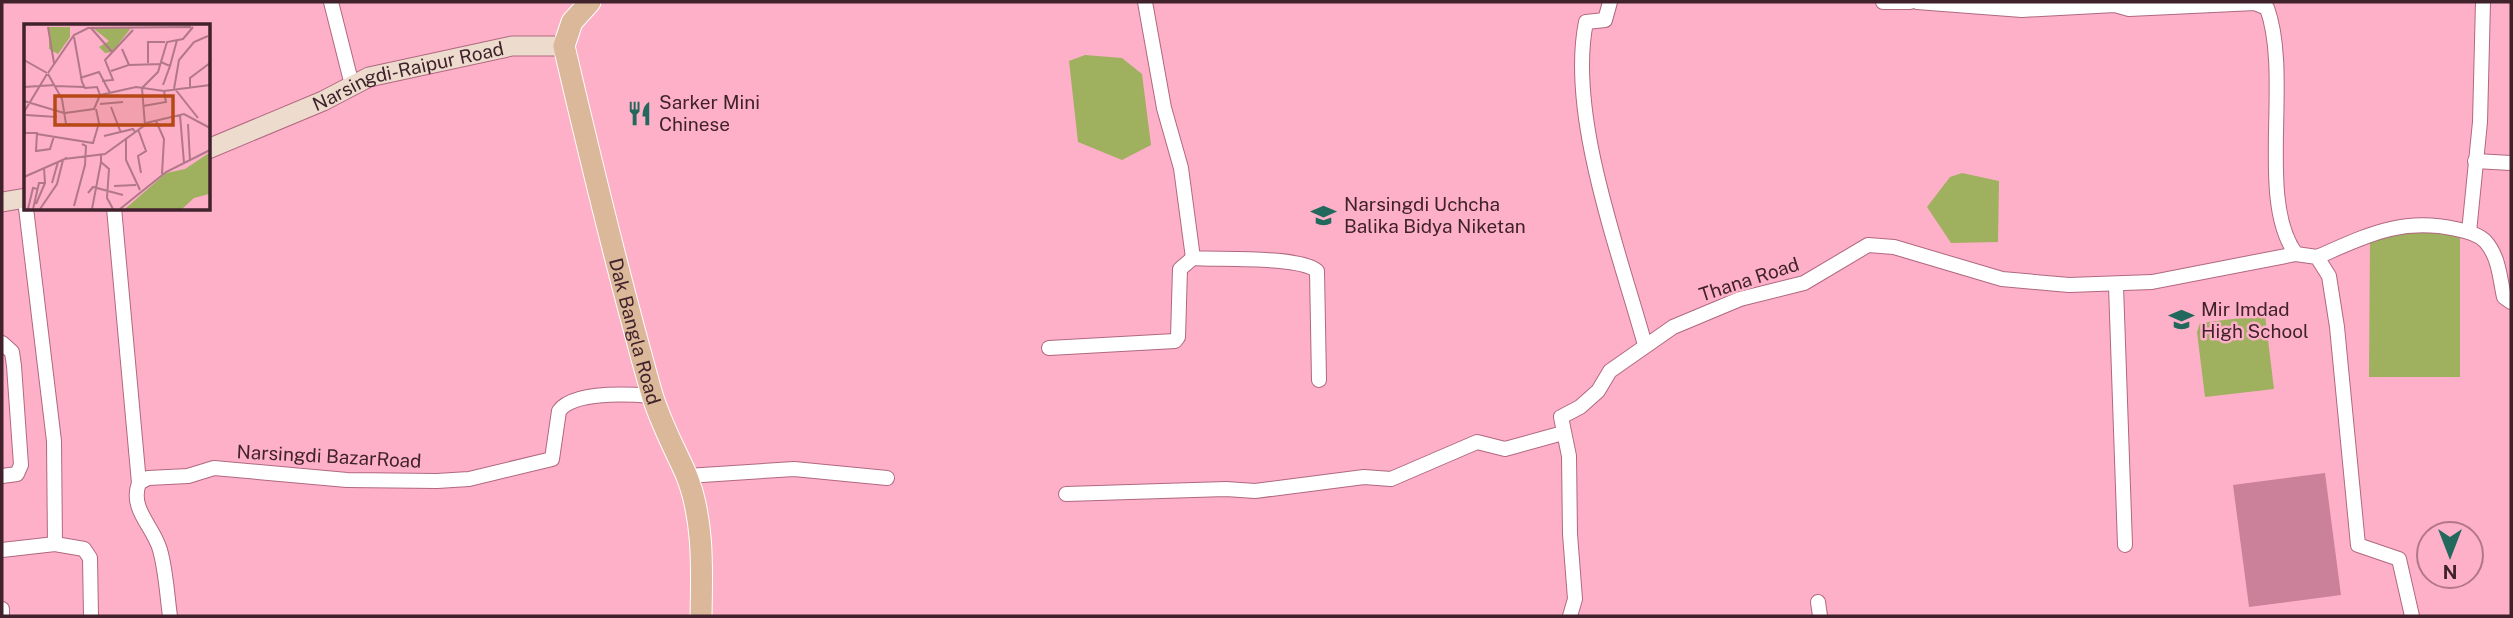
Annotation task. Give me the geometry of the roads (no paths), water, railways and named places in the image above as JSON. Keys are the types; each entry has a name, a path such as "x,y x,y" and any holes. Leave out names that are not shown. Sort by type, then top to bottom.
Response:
{"main road":[{"path":"564,46 572,22 590,2"},
{"name":"Dak Bangla Road","path":"564,46 602,214 652,396 687,476 700,546 701,616"}],"street":[{"path":"331,2 352,85"},
{"path":"1145,2 1164,107 1181,168 1193,258"},
{"path":"1610,2 1605,20 1586,22 1582,42 1587,137 1646,345"},
{"path":"1883,2 1910,2"},
{"path":"1917,2 2022,10 2115,3 2129,9 2255,3 2267,8 2277,51 2278,194 2287,237 2296,254 2317,257 2385,228 2439,225 2469,232 2485,241 2497,263 2504,297 2511,302"},
{"path":"2469,232 2480,122 2483,2"},
{"name":"Narsingdi-Raipur Road","path":"210,148 323,101 352,85 386,73 512,46 564,46"},
{"path":"2475,161 2511,163"},
{"path":"2,202 24,203"},
{"path":"27,210 54,441 55,544"},
{"path":"114,210 139,483 137,496 144,523 160,547 170,616"},
{"name":"Thana Road","path":"1563,433 1561,417 1586,402 1598,391 1610,371 1673,327 1740,299 1804,283 1868,245 1894,247 2002,279 2116,286 2220,271 2296,254"},
{"path":"2317,257 2329,276 2337,327 2358,545 2399,559 2412,616"},
{"path":"1049,348 1175,341 1178,337 1180,269 1193,258 1287,262 1312,267 1317,271 1319,380"},
{"path":"2116,286 2125,545"},
{"path":"2,343 12,352 20,465 17,474 2,476"},
{"name":"Narsingdi BazarRoad","path":"139,483 148,478 188,476 214,468 347,480 469,479 552,459 559,411 572,400 628,394 652,396"},
{"path":"1066,494 1213,489 1255,491 1364,477 1391,479 1416,471 1477,442 1504,449 1563,433 1569,456 1570,534 1575,599 1570,616"},
{"path":"687,476 794,470 887,478"},
{"path":"2,550 55,544 87,551 90,558 91,616"},
{"path":"2,609 2,616"}],"place":[{"name":"Sarker Mini Chinese","path":"639,113"},
{"name":"Narsingdi Uchcha Balika Bidya Niketan","path":"1324,215"},
{"name":"Mir Imdad High School","path":"2181,320"}]}
